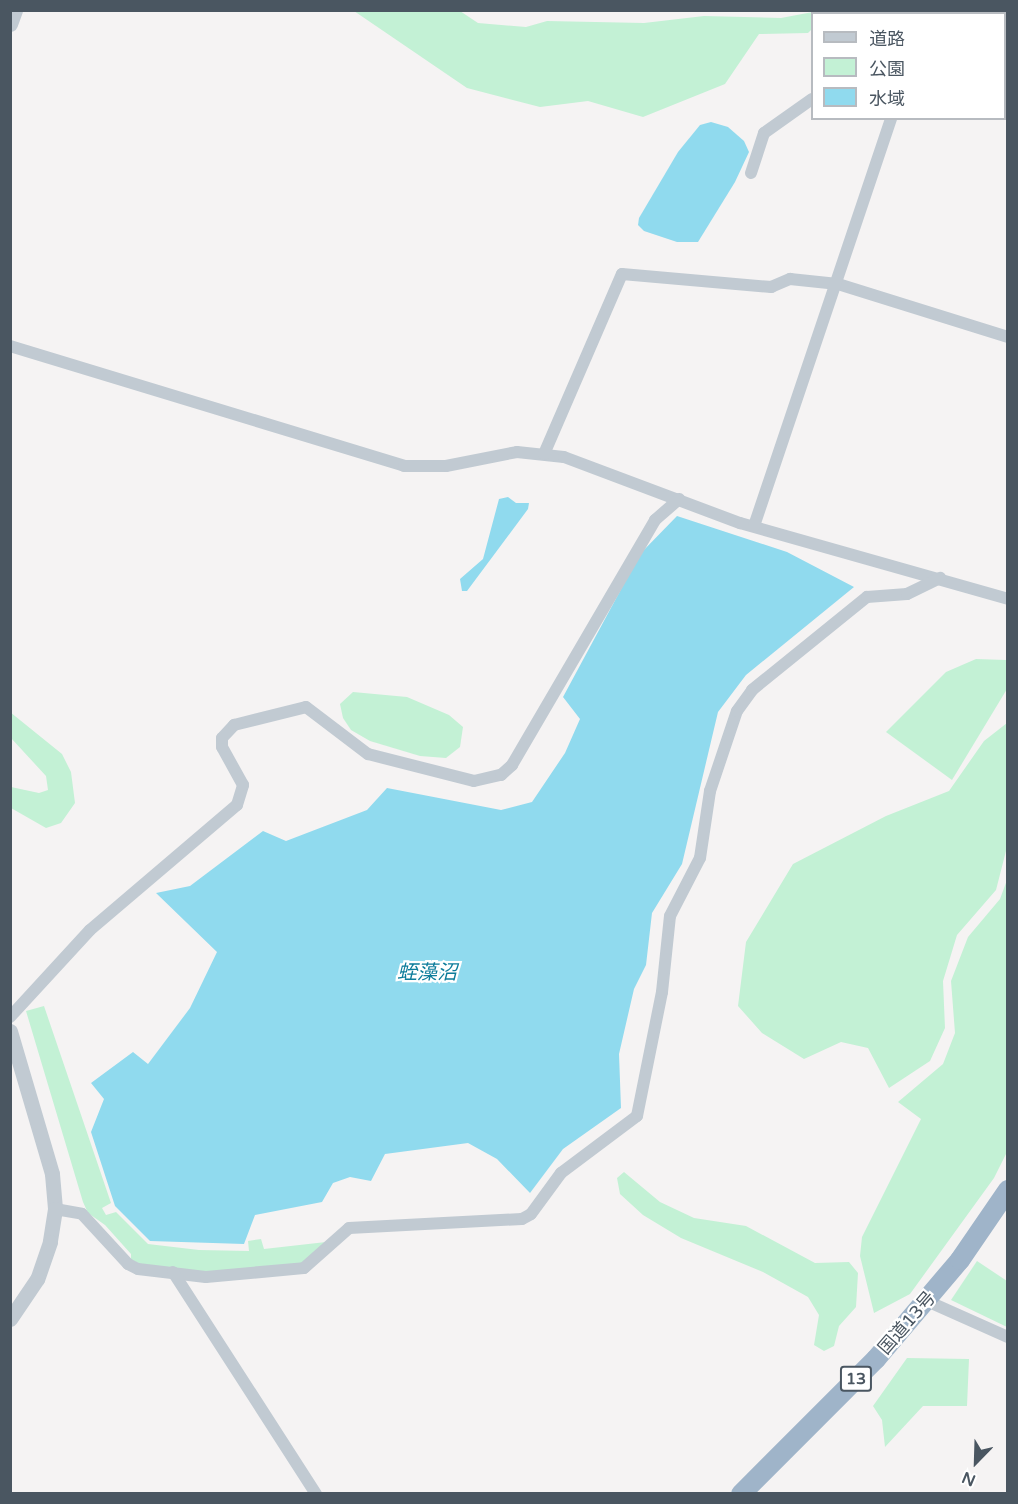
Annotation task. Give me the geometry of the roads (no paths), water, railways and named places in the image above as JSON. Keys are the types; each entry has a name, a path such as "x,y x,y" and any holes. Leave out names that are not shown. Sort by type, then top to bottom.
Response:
{"highway":[{"name":"国道13号","path":"741,1494 876,1359 927,1301 1008,1190"}],"street":[{"path":"10,24 15,10"},
{"path":"751,172 764,133 811,100"},
{"path":"754,526 838,284 890,120"},
{"path":"544,454 622,274 771,287 790,279 838,284 1008,337"},
{"path":"10,346 404,466 446,466 517,452 544,454 602,469 754,526 1008,599"},
{"path":"10,1017 90,930 237,805 243,785 222,747 222,738 234,725 306,707 368,754 474,781 501,775 512,765 655,520 679,499"},
{"path":"55,1209 82,1214 128,1264 138,1269 239,1276 304,1268 349,1228 522,1219 531,1214 561,1173 630,1124 637,1116 662,992 670,916 700,858 710,791 737,711 752,690 867,597 907,594 939,578"},
{"path":"10,1031 52,1174 55,1209 50,1242 37,1278 10,1319"},
{"path":"173,1272 315,1494"},
{"path":"927,1301 1008,1337"}],"water":[{"path":"711,122 728,127 744,141 749,152 735,182 698,242 677,242 644,231 638,225 639,218 678,152 700,125"},
{"path":"508,497 516,503 529,503 528,509 467,591 462,591 460,579 483,559 499,499"},
{"name":"蛭藻沼","path":"677,516 787,552 854,587 746,675 718,712 682,864 652,913 646,965 634,989 619,1054 621,1108 563,1149 530,1193 497,1159 468,1143 385,1154 371,1181 350,1177 333,1183 322,1202 255,1215 244,1244 150,1241 115,1206 91,1132 104,1099 91,1083 133,1052 148,1064 190,1008 217,952 156,893 190,886 263,831 286,841 367,810 387,788 501,810 532,802 565,753 580,719 563,697 640,554"}]}
